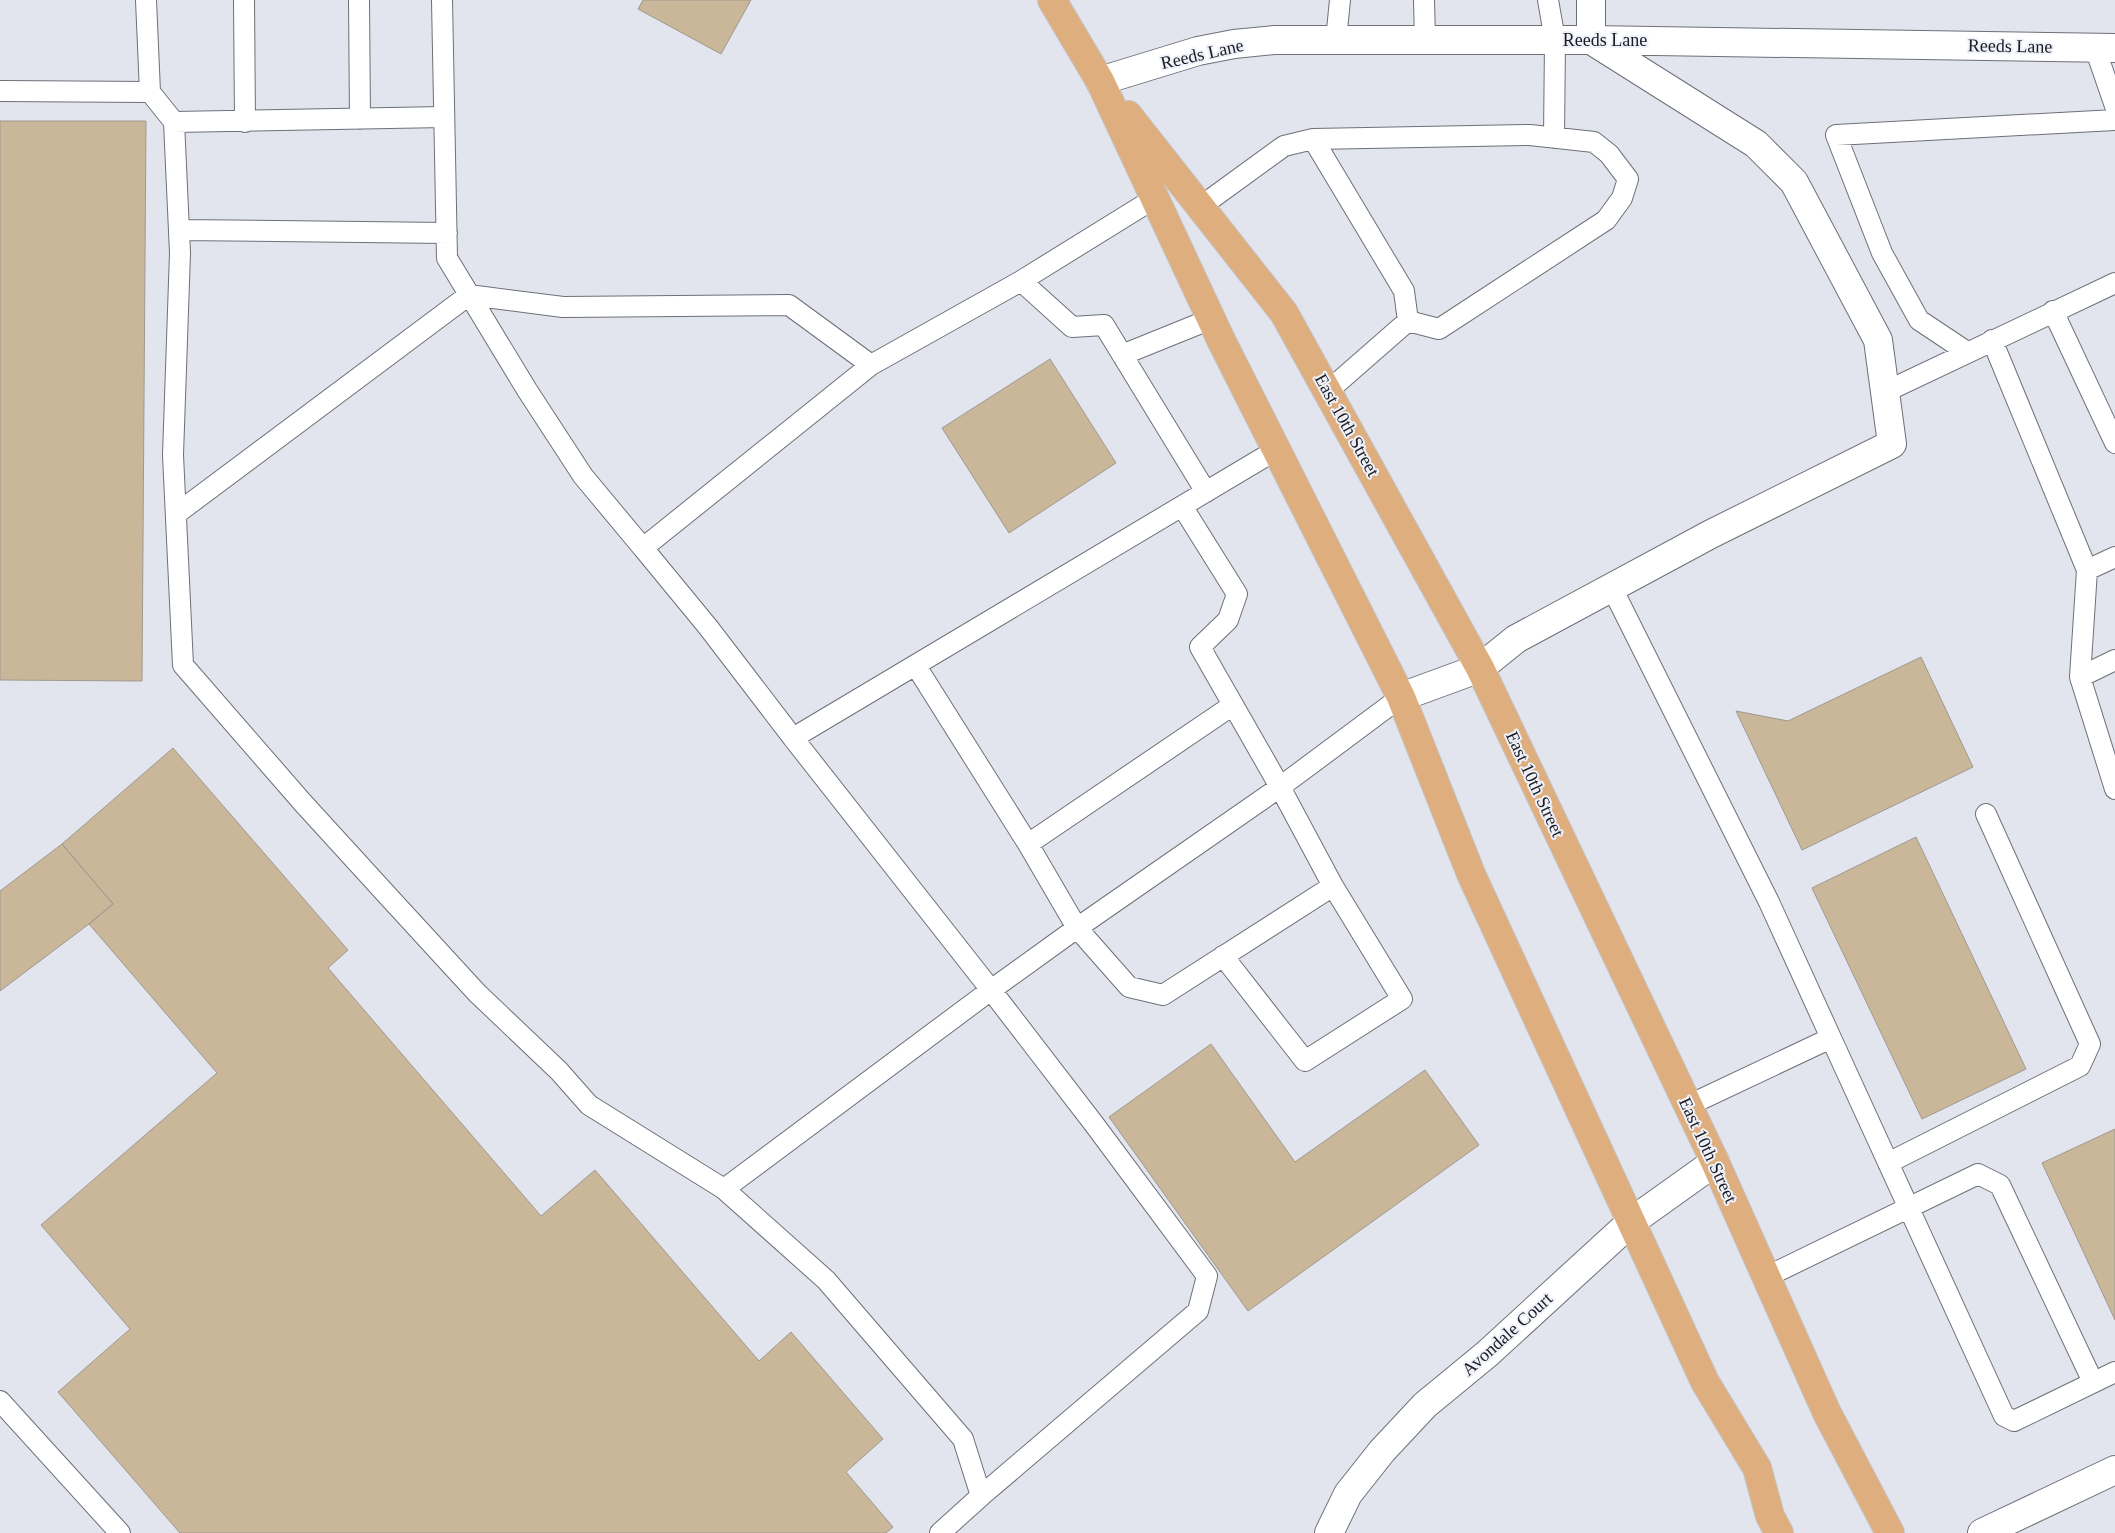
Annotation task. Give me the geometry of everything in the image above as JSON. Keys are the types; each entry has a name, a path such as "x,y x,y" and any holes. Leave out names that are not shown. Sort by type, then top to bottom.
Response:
{"main road":[{"name":"East 10th Street","path":"1052,0 1100,81 1211,320 1400,697 1471,874 1705,1382 1756,1468 1770,1516 1779,1533"},
{"name":"East 10th Street","path":"1100,81 1284,313 1480,668 1715,1162 1827,1412 1890,1533"}],"street":[{"path":"1400,697 1480,668 1516,639 1711,534 1892,444 1878,340 1794,182 1756,144 1591,40 1591,0"},
{"name":"Reeds Lane","path":"1100,81 1198,51 1234,44 1274,40 1591,40 2105,48"},
{"name":"Avondale Court","path":"1329,1533 1348,1494 1382,1451 1425,1405 1487,1354 1631,1222 1715,1162"},
{"path":"1982,1533 2115,1470"}],"lane":[{"path":"146,0 150,92 174,122 179,230 173,454 183,665 380,888 477,993 559,1071 589,1106 724,1190 826,1280 963,1440 981,1496"},
{"path":"244,0 245,122"},
{"path":"359,0 360,119"},
{"path":"442,0 448,258 469,295 583,476 644,548 991,990 1207,1276 1198,1311 940,1533"},
{"path":"1336,40 1340,0"},
{"path":"1424,0 1425,40"},
{"path":"1548,0 1555,40 1554,138"},
{"path":"2105,48 2115,106"},
{"path":"0,91 150,92"},
{"path":"174,122 444,117"},
{"path":"1966,352 1919,320 1882,253 1836,135 2115,120"},
{"path":"1200,206 1284,146 1313,139 1530,135 1594,142 1609,154 1628,179 1622,198 1606,220 1439,330 1408,321"},
{"path":"1313,139 1404,291 1408,321"},
{"path":"644,548 871,365 1021,281 1155,198"},
{"path":"179,230 447,233"},
{"path":"1021,281 1072,326 1104,325 1206,492"},
{"path":"1885,392 2054,311 2113,287"},
{"path":"176,514 469,295 563,307 789,305 871,365"},
{"path":"2054,311 2115,443"},
{"path":"1122,355 1211,320"},
{"path":"1328,391 1408,321"},
{"path":"1992,340 2087,570 2080,677 2115,788"},
{"path":"793,738 1276,450"},
{"path":"1182,506 1237,594 1228,620 1200,647 1280,787 1333,886 1402,999 1305,1060 1223,956"},
{"path":"2087,570 2115,557"},
{"path":"1612,588 1769,902 2004,1416 2014,1421 2115,1372"},
{"path":"2080,677 2115,660"},
{"path":"916,666 1028,844 1077,928 1128,987 1163,995 1333,886"},
{"path":"724,1190 991,990 1280,787 1400,697"},
{"path":"1028,844 1233,706"},
{"path":"1888,1163 2080,1066 2090,1044 1986,814"},
{"path":"1687,1106 1831,1038"},
{"path":"1766,1277 1908,1206 1978,1174 2000,1185 2093,1382"},
{"path":"0,1401 120,1533"}],"building":[{"path":"643,0 751,0 721,54 638,9"},
{"path":"0,121 146,121 142,681 0,680"},
{"path":"1050,359 1116,463 1009,533 942,428"},
{"path":"1921,657 1973,767 1802,850 1736,711 1788,721"},
{"path":"173,748 348,950 328,968 541,1216 595,1170 759,1361 791,1332 883,1439 846,1472 893,1527 886,1533 180,1533 58,1392 130,1329 41,1225 217,1073 89,924 113,904 62,844"},
{"path":"1916,837 2026,1069 1922,1119 1812,888"},
{"path":"62,844 113,904 0,991 0,891"},
{"path":"1211,1044 1295,1162 1425,1070 1479,1145 1248,1311 1109,1117"},
{"path":"2115,1129 2115,1320 2042,1163"}]}
